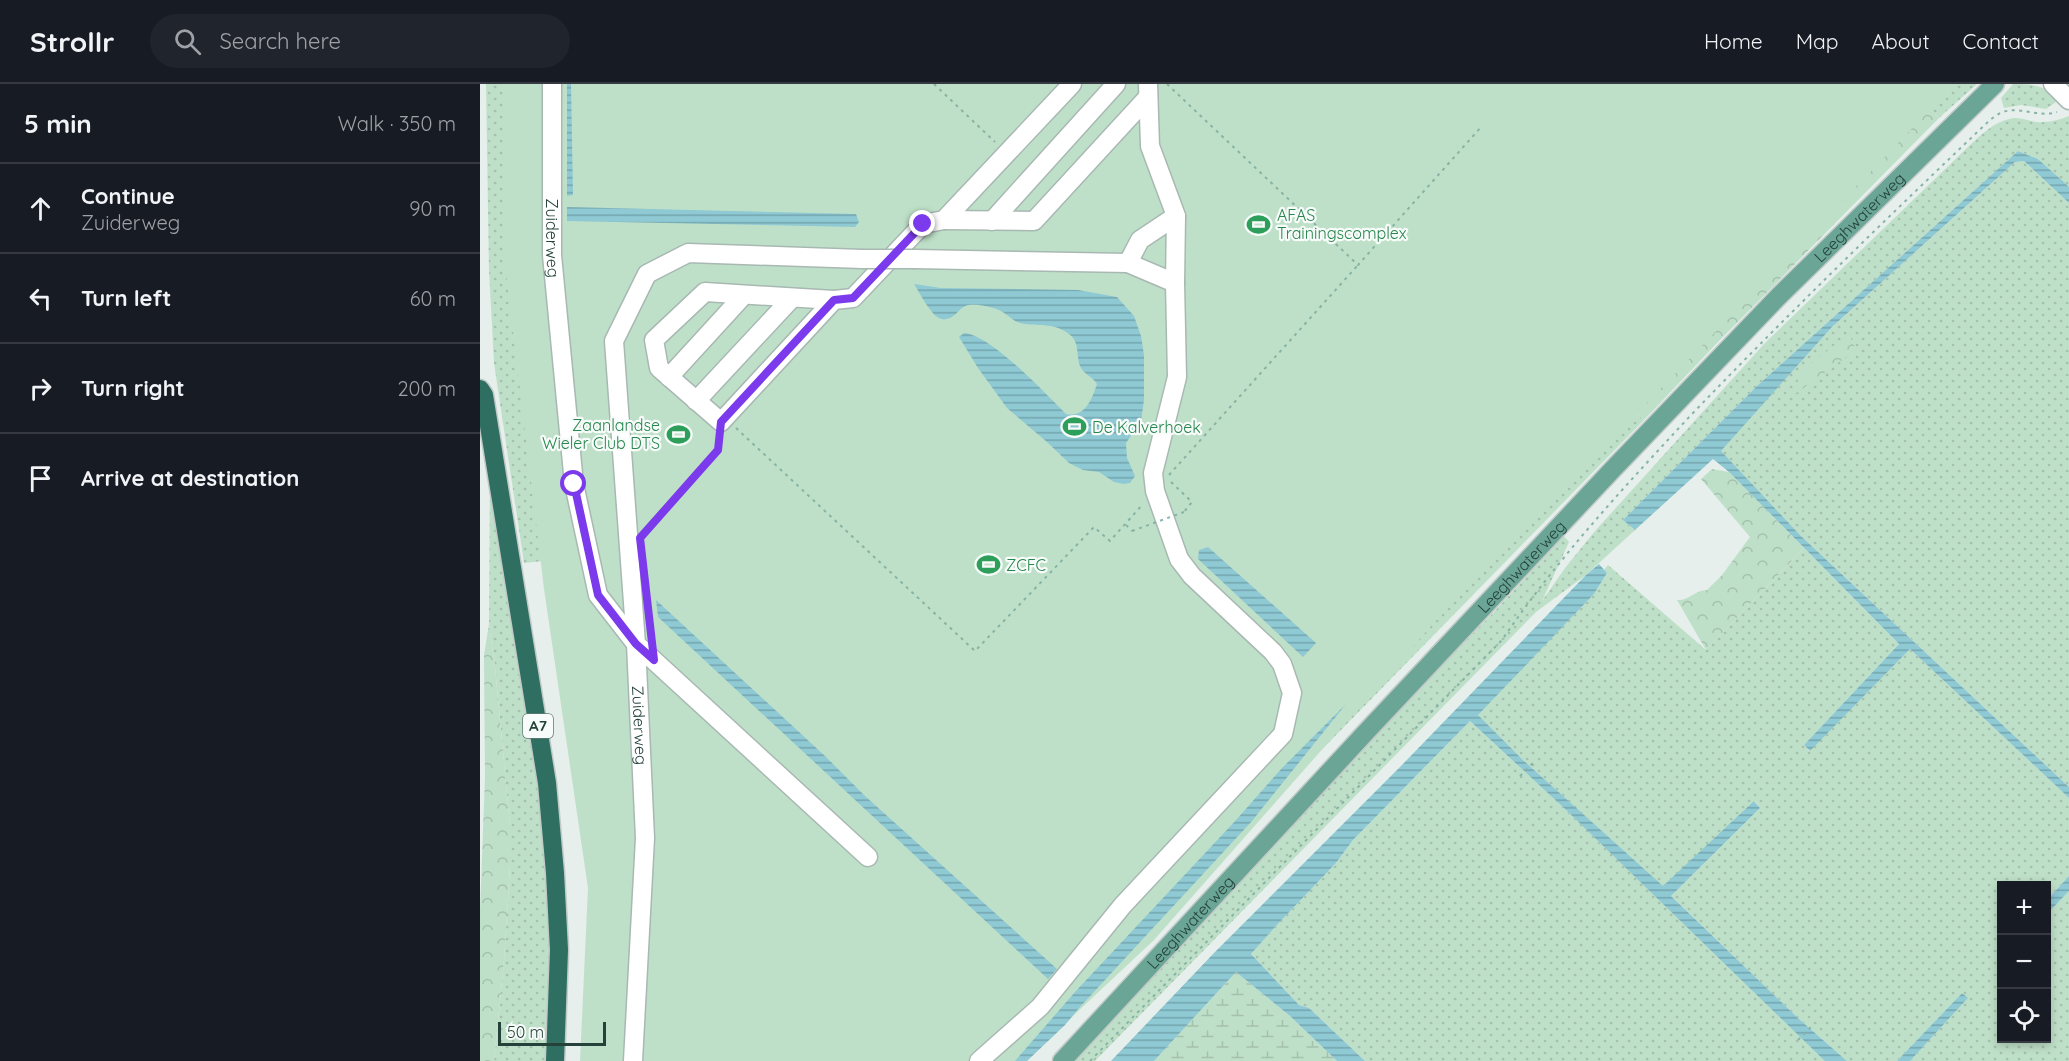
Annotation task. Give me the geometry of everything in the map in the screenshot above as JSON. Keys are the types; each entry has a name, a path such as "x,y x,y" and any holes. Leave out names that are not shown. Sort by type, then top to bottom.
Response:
{"highway":[{"name":"A7","path":"480,389 484,395 548,783 559,950 555,1061"}],"main road":[{"name":"Leeghwaterweg","path":"1062,1061 1367,731 1638,443 1779,296 1995,84"}],"street":[{"name":"Zuiderweg","path":"552,84 552,255 574,484 598,595 636,644 645,838 633,1061"},
{"path":"944,220 1072,84"},
{"path":"992,221 1116,84"},
{"path":"2053,84 2067,104"},
{"path":"834,300 721,422 659,368 654,340 705,292 834,300 853,298 923,224 944,220 1034,221 1148,91"},
{"path":"978,1061 1040,1007 1123,905 1283,734 1292,693 1282,664 1273,652 1192,576 1179,558 1155,490 1153,473 1177,377 1176,216 1150,146 1148,91"},
{"path":"1128,263 1140,240 1176,216"},
{"path":"868,857 636,644 614,341 646,274 688,253 862,259 1128,263 1175,283"},
{"path":"669,377 744,295"},
{"path":"696,401 792,298"}],"path":[{"path":"934,84 1006,153"},
{"path":"1167,84 1358,266"},
{"path":"1090,1061 1502,640 1519,615 1598,516 1751,352 1828,274 1990,120 2002,112 2021,110 2044,115 2056,113 2067,104"},
{"path":"1125,524 1132,531 1184,512 1192,502 1167,478 1482,126"},
{"path":"640,538 718,450 721,422 738,429 975,651 1094,527 1110,541 1155,490"},
{"path":"1520,776 1533,763"},
{"path":"1798,1040 1811,1027"}],"green space":[{"path":"486,84 540,84 573,558 524,563 494,363 489,270"},
{"name":"De Kalverhoek","path":"503,84 1955,84 1431,626 1154,940 1025,1061 580,1061 588,888 544,589 505,265"},
{"path":"1912,84 1977,84 1939,118 1908,87"},
{"path":"2013,84 2043,88 2053,96 2056,102 2046,109 2021,105 2004,108 2001,98"},
{"path":"1908,87 1939,118 1644,420 1621,401"},
{"path":"2069,116 2069,187 2038,159 2018,151 1758,385 1623,520 1635,530 1586,575 1536,612 1095,1061 1070,1061 1376,733 1564,536 1569,542 1542,601 1595,531 1764,344 1970,145 1993,126 2009,119 2045,122"},
{"path":"2024,161 2069,203 2069,787 1801,536 1720,451 1832,327 2015,162"},
{"path":"1849,334 1856,350 1788,399 1805,368"},
{"path":"1620,400 1644,420 1252,821"},
{"path":"1712,469 1729,472 1804,548 1706,650 1677,600 1707,590 1722,575 1750,537 1701,479"},
{"path":"490,473 545,828 551,917 550,999 546,1061 494,1061 504,961 510,826 489,624"},
{"path":"1804,548 1899,644 1804,745 1809,751 1910,649 2069,798 2069,876 2051,896 2051,881 1997,881 1997,1043 2051,1043 2051,910 2069,891 2069,1061 1910,1061 1967,999 1962,993 1897,1061 1847,1061 1799,1019 1671,896 1760,808 1755,801 1663,887 1523,760 1477,715 1594,594 1607,573 1604,570 1608,565 1706,650"},
{"path":"489,624 510,826 510,866 494,1061 480,1061 480,911 485,777 484,655"},
{"path":"1470,721 1564,808 1826,1061 1365,1061 1309,1008 1299,1005 1251,954 1336,863 1353,840"},
{"path":"1236,972 1290,1016 1337,1061 1154,1061"}],"water":[{"path":"567,84 571,84 573,195 567,196"},
{"path":"2018,151 2038,159 2069,187 2069,203 2024,161 2015,162 1832,327 1721,451 1801,536 2069,787 2069,798 1910,649 1810,751 1804,745 1899,644 1729,472 1713,459 1635,530 1623,520 1758,385"},
{"path":"567,207 856,214 859,222 855,227 567,221"},
{"path":"914,284 941,288 1078,290 1117,297 1134,316 1141,336 1144,355 1144,400 1141,421 1126,443 1127,458 1135,476 1130,483 1114,482 1099,472 1083,470 1069,463 1007,408 959,337 964,333 975,336 1003,354 1066,414 1073,414 1087,406 1097,384 1081,368 1075,341 1069,334 1053,327 1021,323 1001,311 981,305 965,306 951,318 938,318 930,310"},
{"path":"1208,547 1316,643 1303,657 1198,559 1199,550"},
{"path":"1599,564 1607,573 1594,594 1478,715 1523,760 1663,886 1754,801 1760,808 1671,896 1799,1019 1847,1061 1825,1061 1564,808 1470,721 1353,840 1336,863 1251,954 1299,1005 1309,1008 1365,1061 1337,1061 1290,1016 1236,972 1154,1061 1111,1061 1214,953"},
{"path":"656,600 825,756 865,796 1057,969 1048,979 658,617"},
{"path":"1346,704 1252,821 1065,1025 1027,1061 1015,1061 1075,992 1282,768"},
{"path":"2069,876 2069,891 2051,910 2051,896"},
{"path":"1962,993 1968,998 1910,1061 1897,1061"}],"place":[{"name":"AFAS Trainingscomplex","path":"1259,224"},
{"name":"De Kalverhoek","path":"1074,427"},
{"name":"Zaanlandse Wieler Club DTS","path":"678,434"},
{"name":"ZCFC","path":"988,565"}],"route":[{"path":"574,484 598,595 636,644 654,660 640,538 718,450 721,422 834,300 853,298 923,224"}]}
